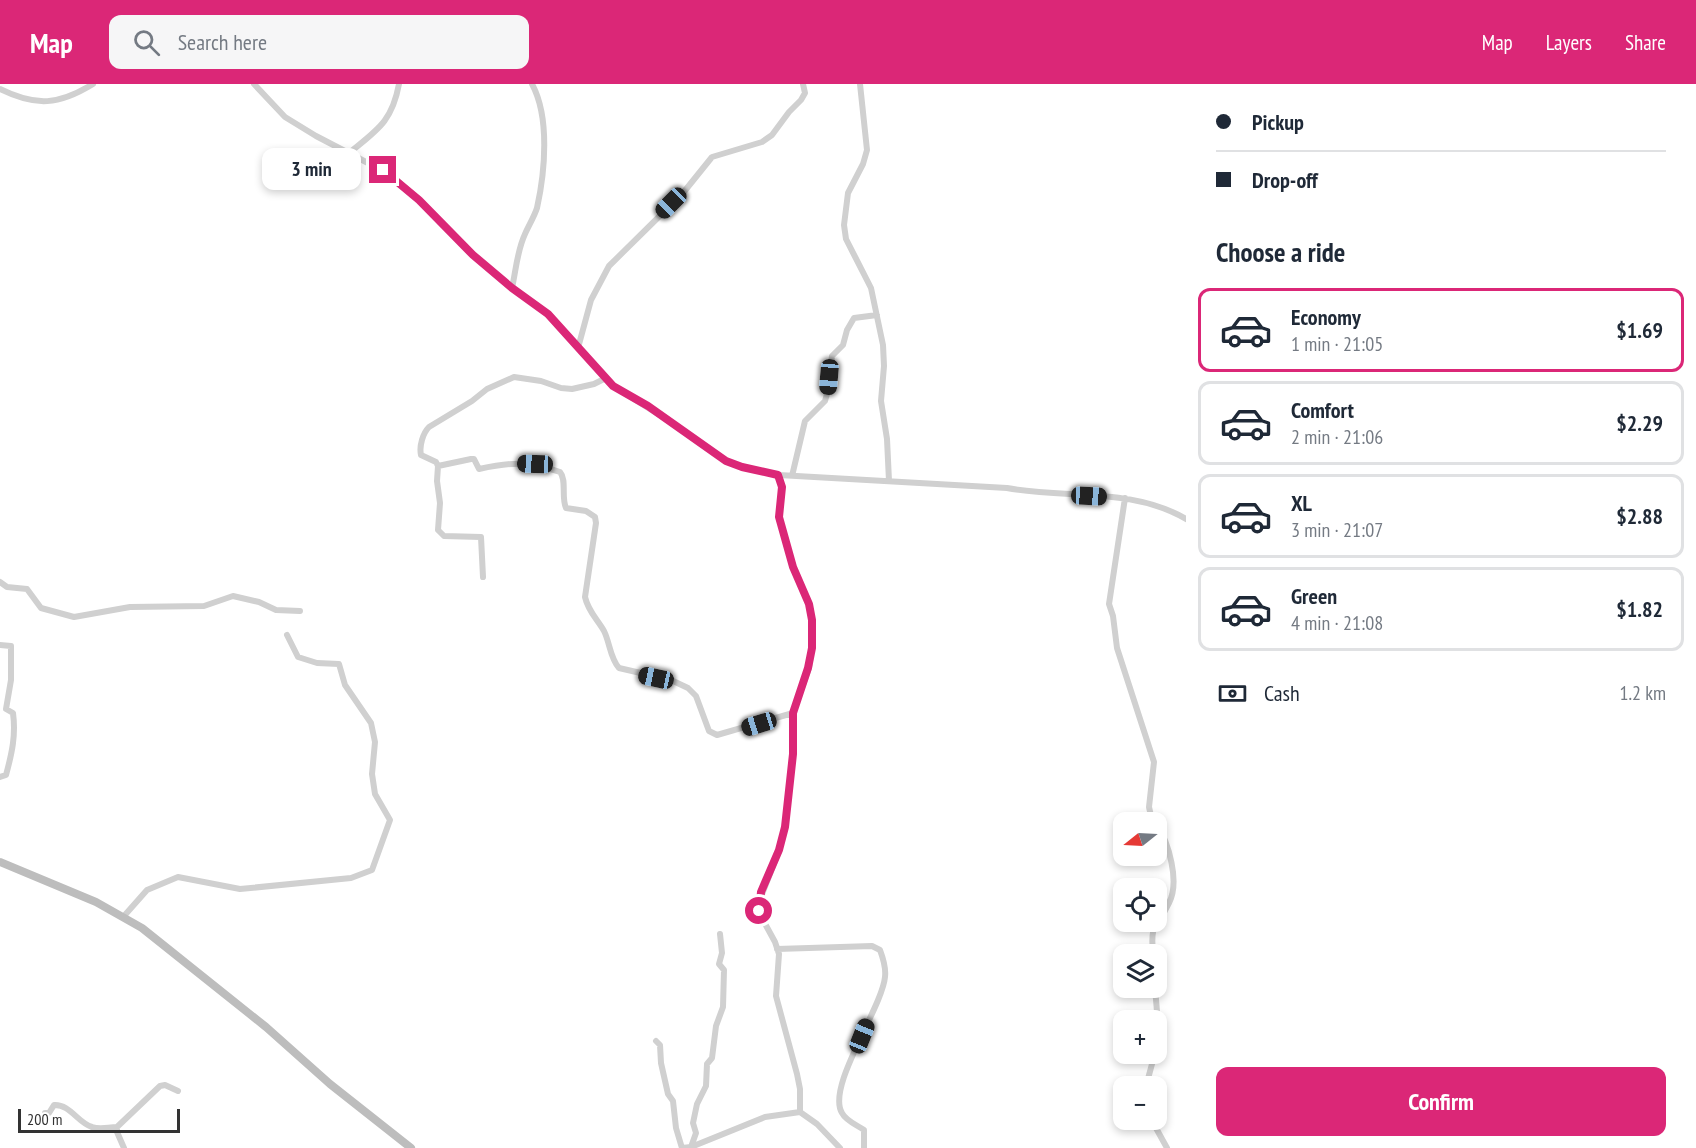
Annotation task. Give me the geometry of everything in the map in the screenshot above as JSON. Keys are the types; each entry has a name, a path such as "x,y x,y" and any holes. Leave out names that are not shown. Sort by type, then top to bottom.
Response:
{"street":[{"path":"0,88 22,98 44,102 54,101 93,84"},
{"path":"254,84 285,117 391,175 419,200 461,244 512,288 548,314 613,386 648,406 726,461 778,475 1007,488 1041,494 1125,498 1169,508 1186,519"},
{"path":"349,153 386,121 392,110 399,84"},
{"path":"512,288 518,255 536,210 541,182 543,116 542,106 532,84"},
{"path":"578,348 591,300 609,266 683,193 712,157 762,142 772,135 801,100 805,93 804,84"},
{"path":"860,84 867,150 863,164 848,193 844,210 844,225 846,238 867,279 877,315 884,356 881,401 890,481"},
{"path":"792,476 805,421 825,401 831,356 843,345 847,330 854,318 877,315"},
{"path":"483,577 481,537 444,536 438,530 440,503 437,481 438,466 436,462 421,455 420,451 427,429 501,381 514,377 572,389 594,384 606,378"},
{"path":"438,466 474,459 480,469 525,463 560,472 564,478 562,499 566,508 586,511 595,517 585,597 586,605 603,630 619,668 671,680 688,688 696,696 709,731 717,735 793,713"},
{"path":"778,475 782,487 779,517 793,567 809,604 812,620 812,648 793,713 793,754 785,827 779,850 759,902 763,920 777,949 779,964 776,996 797,1074 800,1089 800,1112"},
{"path":"1125,498 1109,604 1117,648 1154,762 1150,812"},
{"path":"0,582 7,587 27,589 41,608 74,617 130,607 204,606 233,596 259,602 276,610 300,611"},
{"path":"124,916 147,890 178,877 240,889 351,878 372,870 390,820 375,794 372,774 375,742 371,723 345,685 339,664 317,663 298,657 287,635"},
{"path":"0,645 11,646 11,680 6,709 13,713 15,729 14,746 6,775 0,777"},
{"path":"1152,944 1152,928 1169,905 1175,887 1167,849"},
{"path":"0,862 124,916 181,958 278,1037 330,1084 411,1148"},
{"path":"691,1147 696,1133 693,1123 697,1104 706,1086 707,1064 712,1058 716,1026 723,1007 724,970 720,964 722,953 720,934"},
{"path":"777,949 872,946 880,950 885,979 855,1053 845,1070 840,1106 842,1113 864,1130 864,1148"},
{"path":"656,1041 660,1045 661,1063 668,1094 673,1101 675,1128 682,1148 691,1147 765,1117 800,1112 817,1124 840,1148"},
{"path":"45,1113 49,1113 54,1105 59,1105 67,1108 86,1125 100,1129 117,1126 160,1086 165,1085 178,1092"},
{"path":"117,1126 117,1132 124,1148"},
{"path":"1157,1130 1167,1148"}],"route":[{"path":"383,170 419,200 473,255 512,288 548,314 613,386 648,406 726,461 778,475 782,487 779,517 793,567 809,604 812,620 812,648 805,680 793,713 794,740 788,813 779,850 761,892 759,911"}]}
